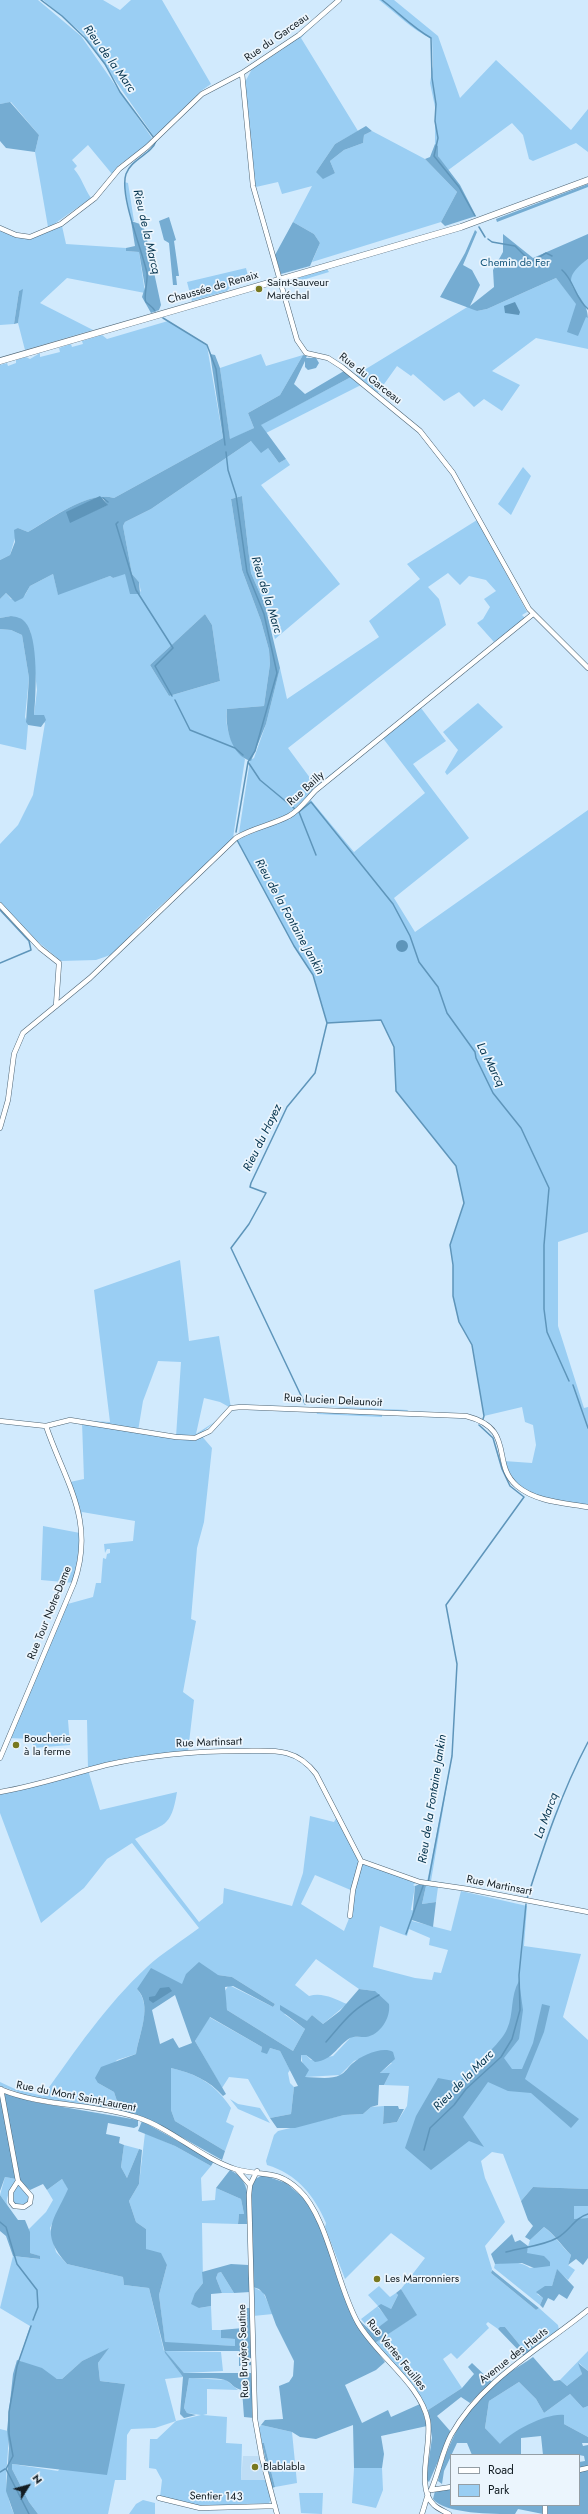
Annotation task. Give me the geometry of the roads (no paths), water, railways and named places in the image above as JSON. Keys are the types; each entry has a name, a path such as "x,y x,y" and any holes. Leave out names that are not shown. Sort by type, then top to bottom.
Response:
{"main road":[{"name":"Chaussée de Renaix","path":"0,361 477,222 588,180"}],"street":[{"name":"Rue du Garceau","path":"0,228 16,235 30,237 61,224 95,198 119,169 155,139 206,90 242,73 299,35 339,0"},
{"name":"Rue du Garceau","path":"242,73 252,180 279,280 300,347 306,353 328,358 342,367 420,431 453,472 533,614 588,668"},
{"name":"Rue Bailly","path":"0,1128 8,1100 14,1054 19,1039 90,978 236,838 280,820 296,811 328,780 533,614"},
{"path":"0,905 40,948 59,963 56,1006"},
{"name":"Rue Lucien Delaunoit","path":"46,1426 70,1420 176,1437 195,1438 210,1431 231,1408 241,1407 466,1416 484,1422 497,1435 506,1469 519,1488 538,1497 588,1506"},
{"path":"0,1421 46,1426"},
{"name":"Rue Tour Notre-Dame","path":"0,1758 74,1583 80,1560 80,1528 77,1501 46,1426"},
{"name":"Rue Martinsart","path":"0,1792 109,1765 188,1751 280,1751 296,1754 308,1762 316,1774 361,1861 420,1882 468,1889 588,1912"},
{"path":"350,1916 352,1890 361,1861"},
{"path":"0,2089 18,2181 31,2196 30,2203 24,2207 14,2206 11,2202 11,2192 18,2181"},
{"name":"Rue du Mont Saint-Laurent","path":"0,2089 30,2098 136,2117 164,2130 235,2169 257,2171"},
{"path":"235,2169 242,2173 250,2185"},
{"name":"Rue Bruyère Seutine","path":"257,2171 250,2185 255,2418 262,2458 277,2514"},
{"name":"Rue Vertes Feuilles","path":"257,2171 283,2178 299,2189 310,2201 357,2322 373,2345 420,2398 428,2421 424,2483 430,2491"},
{"name":"Avenue des Hauts","path":"422,2514 450,2436 476,2399 514,2366 588,2310"},
{"path":"449,2514 434,2505 430,2491 450,2487"},
{"name":"Sentier 143","path":"159,2498 200,2508 275,2506"}],"waterway":[{"name":"Rieu de la Marc","path":"41,0 62,16 85,38 105,64 120,92 154,138"},
{"path":"382,0 412,25 431,38 432,78 436,104 435,121 438,138 434,156 459,187 475,216"},
{"name":"Rieu de la Marcq","path":"155,311 145,300 147,273 128,208 125,183 126,174 132,164 150,150 156,141"},
{"path":"479,227 485,237"},
{"path":"488,239 492,242 515,246 531,262 546,253 552,256"},
{"path":"562,270 566,274 580,300 588,309"},
{"name":"Rieu de la Marcq","path":"163,318 207,345 216,369 225,445"},
{"name":"Rieu de la Marc","path":"226,452 228,470 236,495 247,572 264,614 277,673 255,751 248,762 236,832"},
{"path":"103,498 108,502"},
{"path":"118,522 116,524 136,590 173,648 155,666 172,696"},
{"path":"175,700 190,730 235,748 243,755"},
{"name":"La Marcq","path":"248,762 260,780 295,809"},
{"name":"La Marcq","path":"316,855 299,812 311,802 393,904 410,936 419,962 438,987 447,1013 475,1052 476,1058 493,1093 521,1128 549,1188 544,1245 544,1309 547,1332 569,1381"},
{"name":"Rieu de la Fontaine Jankin","path":"237,840 294,946 313,975 327,1023 381,1020 394,1047 396,1091 456,1166 464,1203 450,1245 453,1265 453,1296 459,1322 472,1345 484,1416 483,1419"},
{"path":"0,910 29,941 31,950 0,963"},
{"name":"Rieu du Hayez","path":"305,1404 231,1248 249,1224 266,1193 250,1187 251,1183 287,1107 315,1073 327,1023"},
{"name":"La Marcq","path":"573,1385 588,1428"},
{"name":"Rieu de la Fontaine Jankin","path":"428,1883 452,1756 457,1664 446,1605 524,1497 510,1486 502,1469 493,1438 479,1425"},
{"name":"La Marcq","path":"527,1899 562,1799 588,1742"},
{"name":"Rieu de la Fontaine Jankin","path":"406,1934 423,1886"},
{"name":"Rieu de la Marc","path":"424,2150 430,2128 454,2105 466,2089 501,2057 512,2039 520,2010 519,1975 526,1904"},
{"name":"Rieu de la Fontaine Jankin","path":"326,2042 355,2010 379,1995"},
{"path":"506,2252 551,2241 561,2235 579,2218 588,2214"},
{"path":"0,2222 6,2227 17,2264 37,2290 38,2307 33,2320"},
{"path":"29,2514 6,2469 13,2456 9,2434 9,2412 17,2366 31,2326"},
{"path":"0,2472 5,2469"}],"place":[{"name":"Saint-Sauveur Maréchal","path":"259,289"},
{"name":"Boucherie à la ferme","path":"16,1745"},
{"name":"Les Marronniers","path":"377,2279"},
{"name":"Blablabla","path":"255,2467"}],"park label":[{"name":"Chemin de Fer","path":"515,263"}]}
